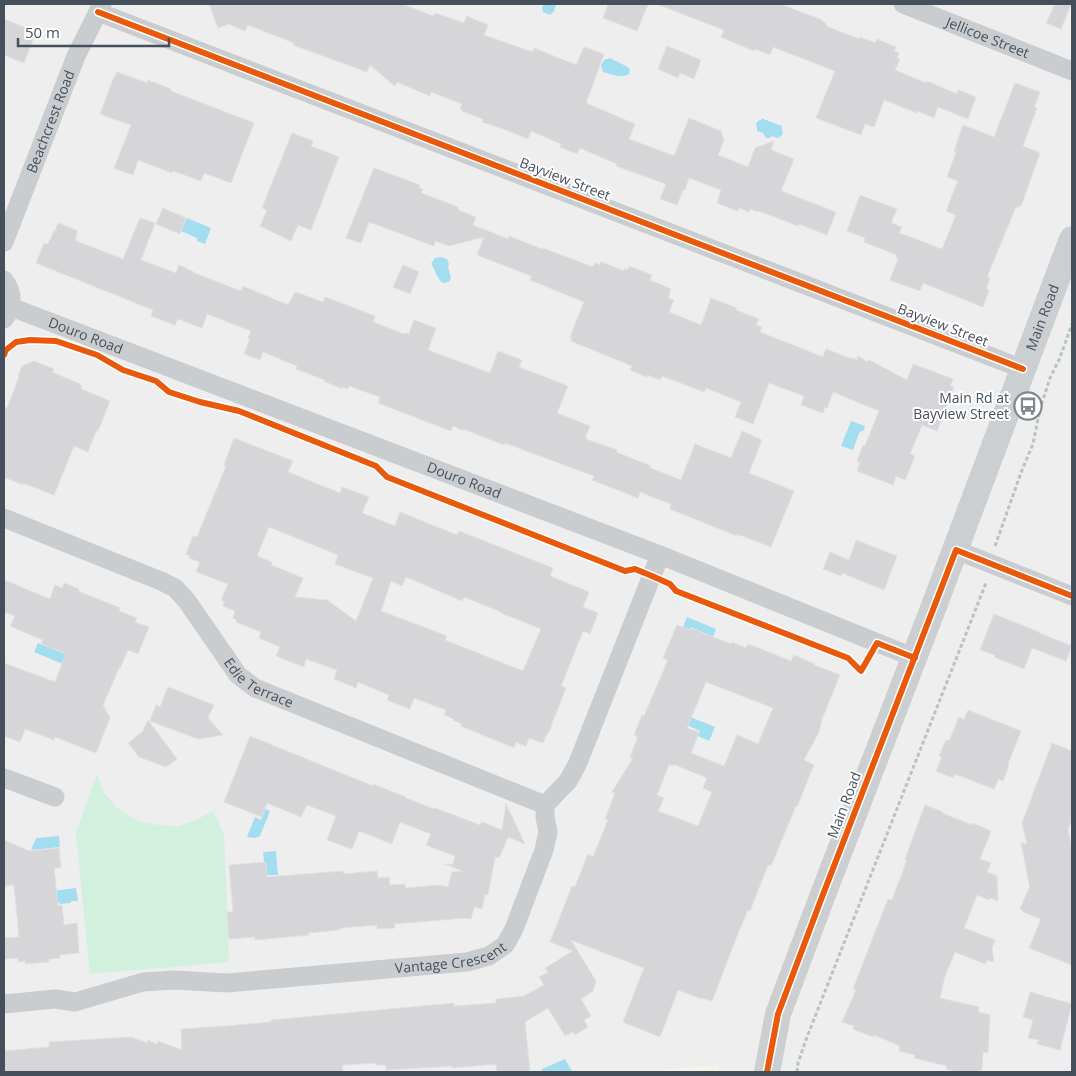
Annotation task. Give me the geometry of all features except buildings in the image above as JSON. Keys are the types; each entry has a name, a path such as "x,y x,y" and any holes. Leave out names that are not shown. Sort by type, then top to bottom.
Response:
{"main road":[{"name":"Main Road","path":"768,1072 778,1014 956,550 1072,239"}],"street":[{"name":"Jellicoe Street","path":"903,4 1072,71"},
{"name":"Beachcrest Road","path":"4,242 76,56 100,8"},
{"name":"Bayview Street","path":"100,8 1023,369"},
{"path":"4,280 11,293 7,313"},
{"name":"Douro Road","path":"7,313 660,555 915,658"},
{"name":"Edie Terrace","path":"4,518 175,588 187,601 238,675 255,688 545,805"},
{"path":"956,550 1072,596"},
{"path":"545,805 568,781 578,765 660,555"},
{"path":"4,778 55,798"},
{"name":"Vantage Crescent","path":"4,1004 55,999 75,1002 143,982 174,980 227,983 467,962 489,956 504,945 514,928 541,859 548,832 545,805"}],"path":[{"path":"995,546 1033,444 1040,409 1050,378 1072,324"},
{"path":"796,1072 807,1037 986,583"}],"shaded area":[{"path":"719,1065 719,1072 634,1072 709,1066"}],"green space":[{"path":"97,774 104,793 117,808 138,821 158,825 179,826 213,811 224,834 229,962 90,974 76,833"}],"water":[{"path":"545,4 556,4 554,11 550,15 543,12 542,7"},
{"path":"610,58 630,69 629,74 619,76 603,72 601,66 604,60"},
{"path":"761,118 782,126 782,135 778,138 771,136 766,138 763,133 757,131 756,124"},
{"path":"187,218 211,228 205,244 181,231"},
{"path":"435,258 447,259 449,264 451,278 449,282 443,283 441,281 431,264"},
{"path":"851,421 865,426 864,430 859,433 853,450 841,446"},
{"path":"687,617 716,629 712,639 706,636 707,634 691,627 690,630 683,627"},
{"path":"38,643 68,655 63,664 34,652"},
{"path":"688,716 715,727 709,741 698,736 700,731 685,724"},
{"path":"265,809 270,811 260,836 255,838 247,837 255,817 261,820"},
{"path":"59,836 60,847 31,850 36,838"},
{"path":"276,851 278,875 267,875 263,852"},
{"path":"76,888 78,901 60,904 59,902 53,903 52,891"},
{"path":"565,1059 572,1071 542,1072 542,1069"}],"cycle path":[{"path":"98,12 1023,369"},
{"path":"4,355 6,350 16,342 30,340 56,341 97,355 123,370 156,381 169,392 200,402 239,411 376,466 387,477 625,571 635,569 670,584 676,591 848,658 861,671 877,643 915,658"},
{"path":"767,1072 778,1014 956,550 1072,596"}],"place":[{"name":"Main Rd at Bayview Street","path":"1028,406"}]}
